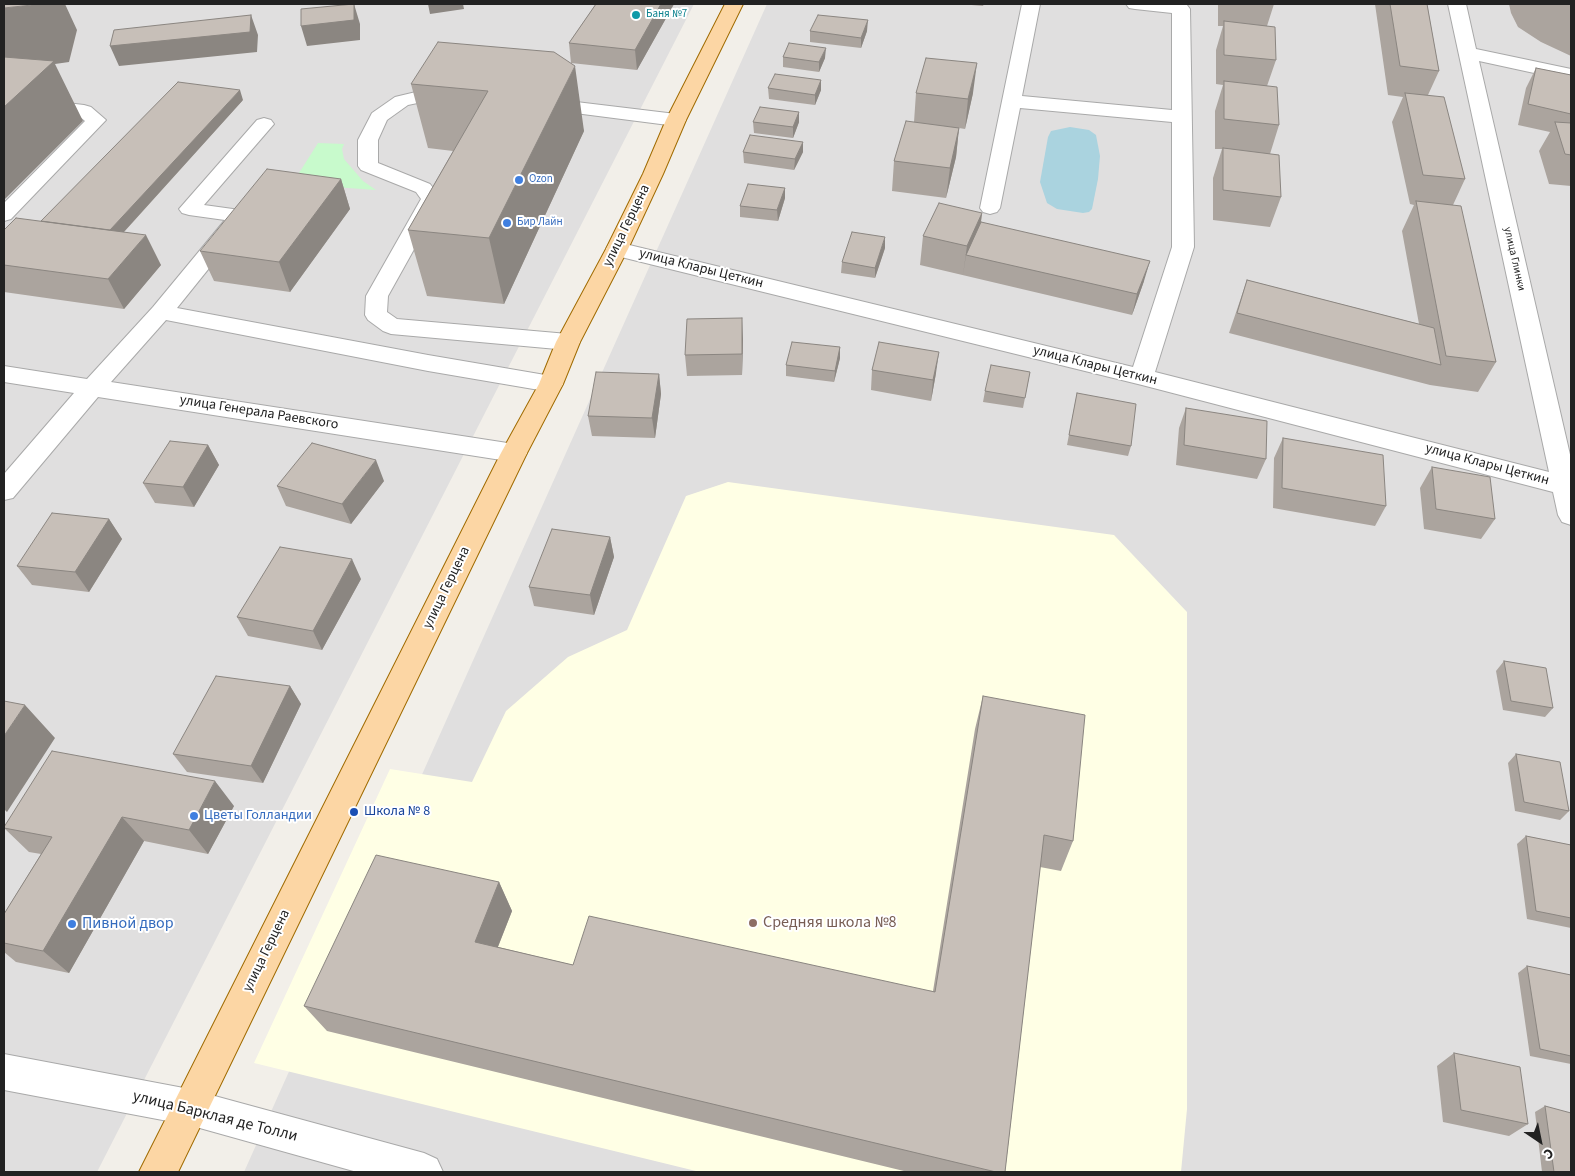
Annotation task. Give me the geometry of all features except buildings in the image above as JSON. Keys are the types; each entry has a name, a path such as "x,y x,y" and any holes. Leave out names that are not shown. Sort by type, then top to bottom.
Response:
{"main road":[{"name":"улица Герцена","path":"158,1172 514,453 551,384 568,342 617,249 653,174 676,120 734,4"}],"street":[{"path":"990,208 1031,4"},
{"path":"1135,4 1181,9 1183,247 1142,377"},
{"name":"улица Глинки","path":"1457,4 1568,486 1571,515"},
{"path":"1468,53 1571,75"},
{"path":"471,95 441,92 402,101 379,117 368,140 368,166 423,188 432,199 377,296 376,315 391,326 568,342"},
{"path":"520,101 676,120"},
{"path":"1011,101 1182,117"},
{"path":"4,215 96,120 84,111 32,105 5,106"},
{"path":"4,491 161,312 240,216 189,209 264,124"},
{"name":"улица Клары Цеткин","path":"617,249 1142,377 1568,486"},
{"path":"161,312 428,363 551,384"},
{"name":"улица Генерала Раевского","path":"4,374 514,453"},
{"name":"улица Барклая де Толли","path":"4,1072 189,1107 424,1172"}],"shaded area":[{"path":"4,4 694,4 97,1172 4,1172"},
{"path":"767,4 1571,4 1571,1172 244,1172"},
{"name":"Средняя школа №8","path":"728,482 1114,535 1187,612 1187,1109 1181,1172 700,1172 254,1063 390,769 472,782 506,711 568,657 627,630 686,496"}],"green space":[{"path":"318,143 344,144 342,149 344,159 363,181 376,190 292,184"}],"water":[{"path":"1070,127 1089,130 1096,135 1100,156 1098,179 1092,209 1089,212 1083,213 1057,209 1047,203 1040,182 1048,137 1051,131"}],"place":[{"name":"Баня №7","path":"636,15"},
{"name":"Ozon","path":"519,180"},
{"name":"Бир Лайн","path":"507,223"},
{"name":"Школа № 8","path":"354,812"},
{"name":"Цветы Голландии","path":"194,816"},
{"name":"Средняя школа №8","path":"753,923"},
{"name":"Пивной двор","path":"72,924"}]}
